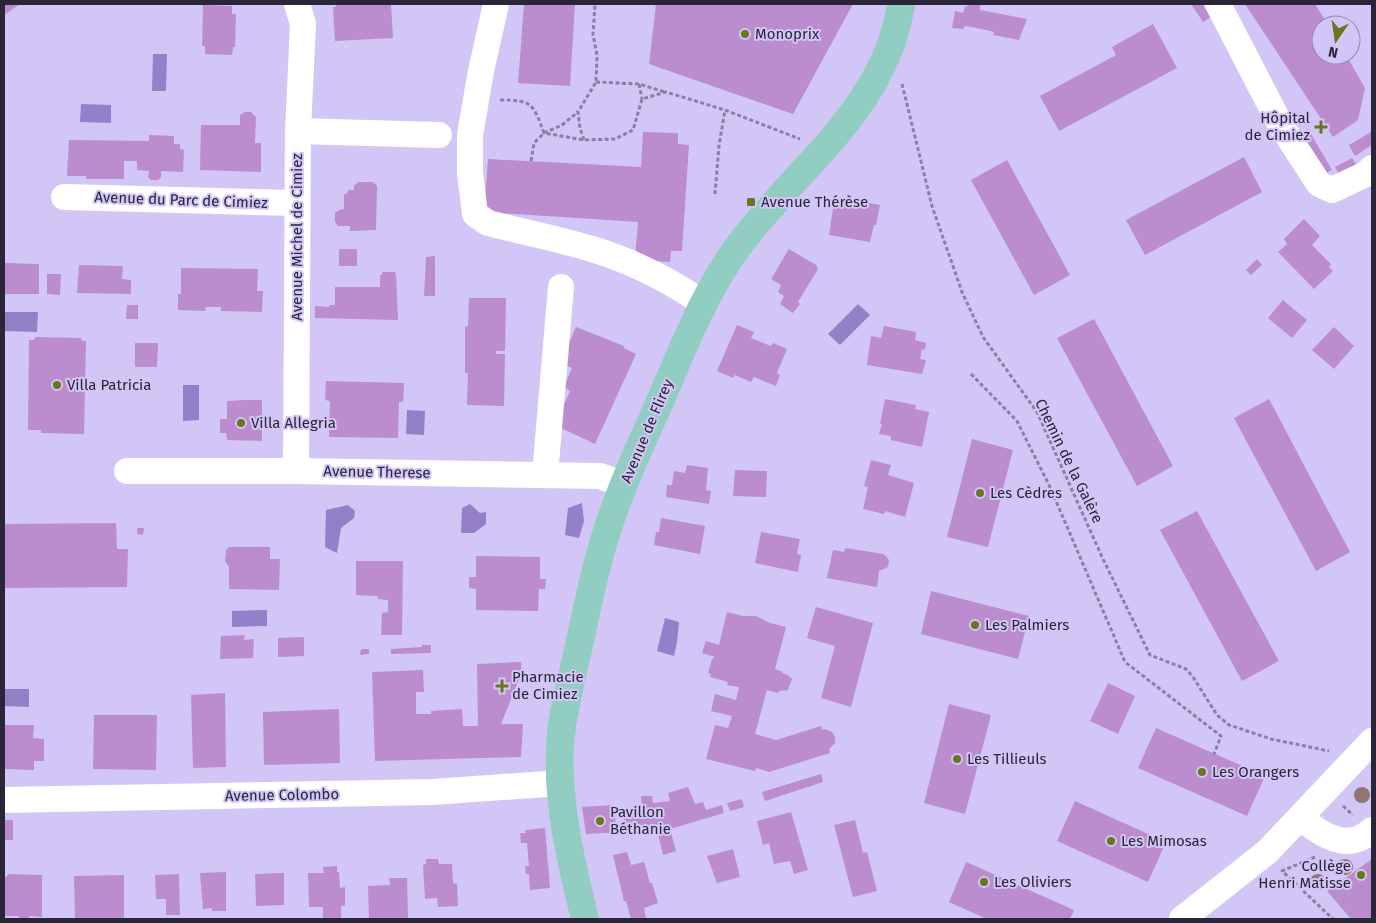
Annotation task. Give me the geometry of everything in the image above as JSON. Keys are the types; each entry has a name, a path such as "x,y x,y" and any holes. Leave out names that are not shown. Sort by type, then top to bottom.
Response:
{"main road":[{"name":"Avenue de Flirey","path":"585,919 563,820 560,744 595,575 613,513 689,334 720,275 740,244 851,118 869,92 894,37 901,4"}],"street":[{"name":"Avenue Michel de Cimiez","path":"296,471 298,131 303,24 297,4"},
{"path":"496,4 481,71 470,135 470,173 475,214 488,223 595,250 676,285 704,304"},
{"path":"1218,4 1280,124 1319,184 1332,190 1366,174 1372,168"},
{"path":"298,131 439,135"},
{"name":"Avenue du Parc de Cimiez","path":"64,197 297,203"},
{"path":"545,475 561,287"},
{"name":"Avenue Therese","path":"127,471 296,471 600,476 624,486"},
{"path":"1182,919 1267,852 1372,741"},
{"name":"Avenue Colombo","path":"4,800 432,792 561,783"},
{"path":"1300,817 1312,827 1332,838 1349,841 1365,837 1372,830"}],"path":[{"path":"532,161 534,142 544,133 562,125 578,112 596,82 597,55 593,35 595,4"},
{"name":"Chemin de la Galère","path":"882,66 905,76 901,86 907,99 932,206 962,292 983,337 1037,412 1103,559 1150,655 1186,670 1193,677 1217,714 1229,725 1271,739 1327,750"},
{"path":"596,82 639,84 666,92 725,110 823,150"},
{"path":"544,133 584,140 615,139 633,130 642,100 639,84"},
{"path":"642,100 666,92"},
{"path":"496,100 519,100 530,104 537,114 544,133"},
{"path":"715,194 719,146 725,110"},
{"path":"578,112 584,140"},
{"path":"971,374 1017,421 1050,487 1125,662 1221,736 1214,754"}],"shaded area":[{"path":"153,54 167,54 166,91 152,91"},
{"path":"81,104 111,105 111,123 80,122"},
{"path":"858,304 870,315 840,345 828,334"},
{"path":"4,312 38,312 37,332 4,331"},
{"path":"183,385 199,385 199,420 183,421"},
{"path":"407,410 425,411 424,435 406,434"},
{"path":"582,503 584,521 579,538 565,535 568,508"},
{"path":"470,504 480,513 486,512 486,524 474,533 461,533 462,508"},
{"path":"348,505 355,511 354,518 341,528 337,553 325,547 326,510"},
{"path":"267,610 267,626 232,627 232,611"},
{"path":"665,618 679,622 674,656 657,651"},
{"path":"4,689 29,689 29,707 4,706"}],"building":[{"path":"4,4 20,4 4,15"},
{"path":"336,4 391,4 393,38 335,41 333,7 336,7"},
{"path":"524,4 575,4 570,86 518,83"},
{"name":"Monoprix","path":"656,4 853,4 793,114 649,64"},
{"path":"968,4 980,5 980,10 1027,19 1019,40 993,35 994,32 971,27 965,26 963,29 952,28 955,11 963,13 965,6 967,7"},
{"path":"1191,4 1202,4 1211,17 1203,22"},
{"path":"1245,4 1315,4 1322,15 1311,15 1311,65 1352,65 1365,88 1358,120 1333,137"},
{"path":"203,5 232,6 232,14 236,14 235,47 233,47 232,55 205,54 205,46 202,46"},
{"path":"1153,24 1177,68 1059,131 1040,96 1116,55 1112,47"},
{"path":"245,112 251,112 256,117 255,143 261,143 261,172 200,170 201,125 240,125 240,115"},
{"path":"1308,129 1332,170 1319,177 1295,137"},
{"path":"643,132 678,133 678,144 689,145 682,251 671,251 670,262 635,260 638,222 484,212 488,159 641,167"},
{"path":"1371,132 1372,145 1355,156 1349,145"},
{"path":"149,135 174,136 174,144 180,144 180,149 184,150 183,172 161,171 161,177 158,180 151,180 148,177 149,171 137,170 137,161 124,161 124,179 86,179 86,176 67,176 69,140 149,141"},
{"path":"1244,157 1262,192 1145,255 1126,220"},
{"path":"1352,158 1357,166 1340,176 1335,167"},
{"path":"1007,160 1070,275 1034,295 971,180"},
{"path":"358,182 373,182 377,186 376,230 350,231 350,226 338,226 335,222 335,213 344,209 344,194 347,194 348,190 354,190 354,186"},
{"path":"834,202 864,207 864,202 880,205 870,242 829,235"},
{"path":"1304,219 1320,236 1312,245 1331,264 1329,267 1333,271 1314,289 1278,252 1287,244 1284,239"},
{"path":"339,249 357,249 357,266 339,266"},
{"path":"789,249 816,265 818,269 798,302 800,304 793,313 780,304 784,296 778,292 781,285 771,279"},
{"path":"435,256 435,296 424,296 426,257"},
{"path":"1257,259 1262,265 1251,275 1246,270"},
{"path":"4,263 39,264 39,294 4,294"},
{"path":"79,265 123,266 122,279 131,280 131,294 77,293"},
{"path":"181,268 258,269 257,291 263,291 262,312 221,311 221,307 206,307 205,311 178,310 178,294 181,294"},
{"path":"382,272 395,272 398,320 315,318 315,306 329,307 329,305 335,305 335,287 380,287 380,275 382,275"},
{"path":"47,274 61,274 60,295 47,294"},
{"path":"469,298 506,298 505,351 496,351 496,354 505,354 504,406 467,405 468,373 465,373 465,327 468,326"},
{"path":"1283,300 1307,320 1292,338 1268,318"},
{"path":"127,305 138,305 138,319 126,319"},
{"path":"1094,319 1173,466 1137,486 1057,338"},
{"path":"737,325 754,332 751,338 771,346 773,343 787,349 777,373 780,375 776,386 754,377 751,382 735,375 733,378 717,371"},
{"path":"884,326 916,332 915,340 926,343 925,350 922,349 920,359 926,360 922,374 867,365 871,336 881,338"},
{"path":"576,327 624,346 624,348 636,354 595,444 555,425 570,391 564,387 572,368 565,365 569,355 565,353"},
{"path":"1334,327 1354,346 1334,369 1312,350"},
{"name":"Villa Patricia","path":"35,337 81,338 82,341 86,341 84,434 41,433 41,430 28,430 29,340 34,340"},
{"path":"135,343 158,343 157,367 135,367"},
{"path":"326,381 404,383 403,402 399,402 398,438 329,437 330,401 325,400"},
{"path":"885,399 916,405 915,409 929,412 922,447 891,440 891,436 879,434"},
{"path":"1269,399 1350,552 1316,571 1234,418"},
{"name":"Villa Allegria","path":"262,400 262,419 268,419 268,428 262,428 262,441 227,440 226,433 220,433 220,419 227,419 227,401"},
{"name":"Les Cèdres","path":"972,439 1013,450 988,547 947,537"},
{"path":"871,460 891,465 888,475 914,483 905,517 885,511 884,514 863,509 868,487 864,486"},
{"path":"687,465 708,468 706,490 711,491 709,504 666,497 667,485 672,485 674,471 685,473"},
{"path":"735,470 767,471 766,497 733,496"},
{"path":"1197,511 1279,661 1242,681 1160,530"},
{"path":"661,518 705,526 700,554 654,545 656,532 659,532"},
{"path":"116,523 117,549 128,549 127,587 4,588 4,524"},
{"path":"137,528 144,528 143,535 137,534"},
{"path":"761,532 800,539 797,554 801,555 798,572 755,563"},
{"path":"229,547 270,547 270,559 280,559 279,590 229,589 229,567 225,561 226,550"},
{"path":"846,548 886,556 889,560 888,567 879,571 877,587 827,578 833,550 844,552"},
{"path":"476,556 540,557 540,579 546,579 545,589 539,589 538,611 476,610 476,589 469,588 469,577 476,577"},
{"path":"356,561 403,561 402,635 381,635 382,613 388,612 388,600 378,599 377,596 356,595"},
{"name":"Les Palmiers","path":"931,591 1029,616 1018,659 921,634"},
{"path":"816,607 873,623 851,707 821,698 835,646 807,638"},
{"path":"727,612 743,616 756,616 770,623 786,627 775,669 792,679 788,690 777,693 767,690 755,734 776,740 821,726 822,730 825,729 832,732 835,737 835,743 829,749 830,753 769,772 756,768 755,771 706,759 715,725 728,728 732,716 711,711 715,694 736,700 739,687 727,685 728,682 710,677 711,674 708,673 712,659 715,657 702,653 706,641 719,645"},
{"path":"245,635 244,640 254,639 253,658 220,659 221,636"},
{"path":"304,637 304,656 278,657 278,638"},
{"path":"422,645 431,645 431,653 391,654 391,649 422,647"},
{"path":"361,649 369,649 369,654 360,655"},
{"path":"521,662 522,679 519,679 501,724 523,724 521,757 375,761 372,672 423,670 424,692 416,692 416,714 431,714 431,711 462,709 463,726 478,726 477,664"},
{"path":"1108,683 1135,696 1118,734 1090,721"},
{"path":"225,693 226,767 193,768 191,695"},
{"name":"Les Tillieuls","path":"949,704 991,715 965,814 924,803"},
{"path":"339,709 340,763 264,765 263,712"},
{"path":"94,715 157,715 156,770 93,769"},
{"path":"4,725 34,725 33,738 44,739 44,761 34,761 34,770 4,769"},
{"name":"Les Orangers","path":"1156,728 1265,776 1247,816 1138,768"},
{"path":"821,774 823,782 765,801 762,792"},
{"path":"688,787 695,804 703,802 706,810 722,805 724,813 670,829 676,851 663,855 657,830 586,834 582,807 614,805 616,826 624,825 624,817 634,816 634,809 642,808 641,796 652,796 653,803 670,801 668,793"},
{"path":"742,799 744,807 730,811 727,803"},
{"name":"Les Mimosas","path":"1075,801 1166,842 1148,882 1057,841"},
{"path":"791,812 808,870 794,874 790,861 774,864 769,843 763,845 757,821"},
{"path":"4,820 13,820 13,840 4,840"},
{"path":"855,820 863,853 867,852 877,891 853,897 834,825"},
{"path":"545,828 550,888 530,890 529,874 526,874 525,866 529,866 527,843 521,843 520,833 526,833 525,830"},
{"path":"733,849 740,877 717,883 707,856"},
{"path":"627,852 631,865 644,862 658,903 644,908 646,919 631,919 626,901 624,901 613,855"},
{"path":"426,859 438,859 439,864 452,864 453,883 457,884 458,906 438,907 437,898 425,899 423,865 426,864"},
{"name":"Collège Henri Matisse","path":"1372,859 1372,919 1351,919 1327,891"},
{"name":"Les Oliviers","path":"966,862 1074,910 1070,919 987,919 949,902"},
{"path":"337,866 340,888 345,887 345,906 341,906 341,919 323,919 323,907 309,907 308,873 324,873 323,867"},
{"path":"226,872 226,911 212,911 212,908 203,909 200,873"},
{"path":"284,873 284,905 256,906 255,874"},
{"path":"9,874 42,875 42,917 29,916 29,919 19,919 19,916 4,916 4,879"},
{"path":"179,874 180,915 166,915 166,899 156,899 155,875"},
{"path":"124,875 124,919 75,919 74,876"},
{"path":"389,878 407,878 408,919 369,919 368,886 390,885"}],"place":[{"name":"Monoprix","path":"745,34"},
{"name":"Hôpital de Cimiez","path":"1321,127"},
{"name":"Avenue Thérèse","path":"751,202"},
{"name":"Villa Patricia","path":"57,385"},
{"name":"Villa Allegria","path":"241,423"},
{"name":"Les Cèdres","path":"980,493"},
{"name":"Les Palmiers","path":"975,625"},
{"name":"Pharmacie de Cimiez","path":"502,686"},
{"name":"Les Tillieuls","path":"957,759"},
{"name":"Les Orangers","path":"1202,772"},
{"name":"Pavillon Béthanie","path":"600,821"},
{"name":"Les Mimosas","path":"1111,841"},
{"name":"Collège Henri Matisse","path":"1361,875"},
{"name":"Les Oliviers","path":"984,882"}]}
